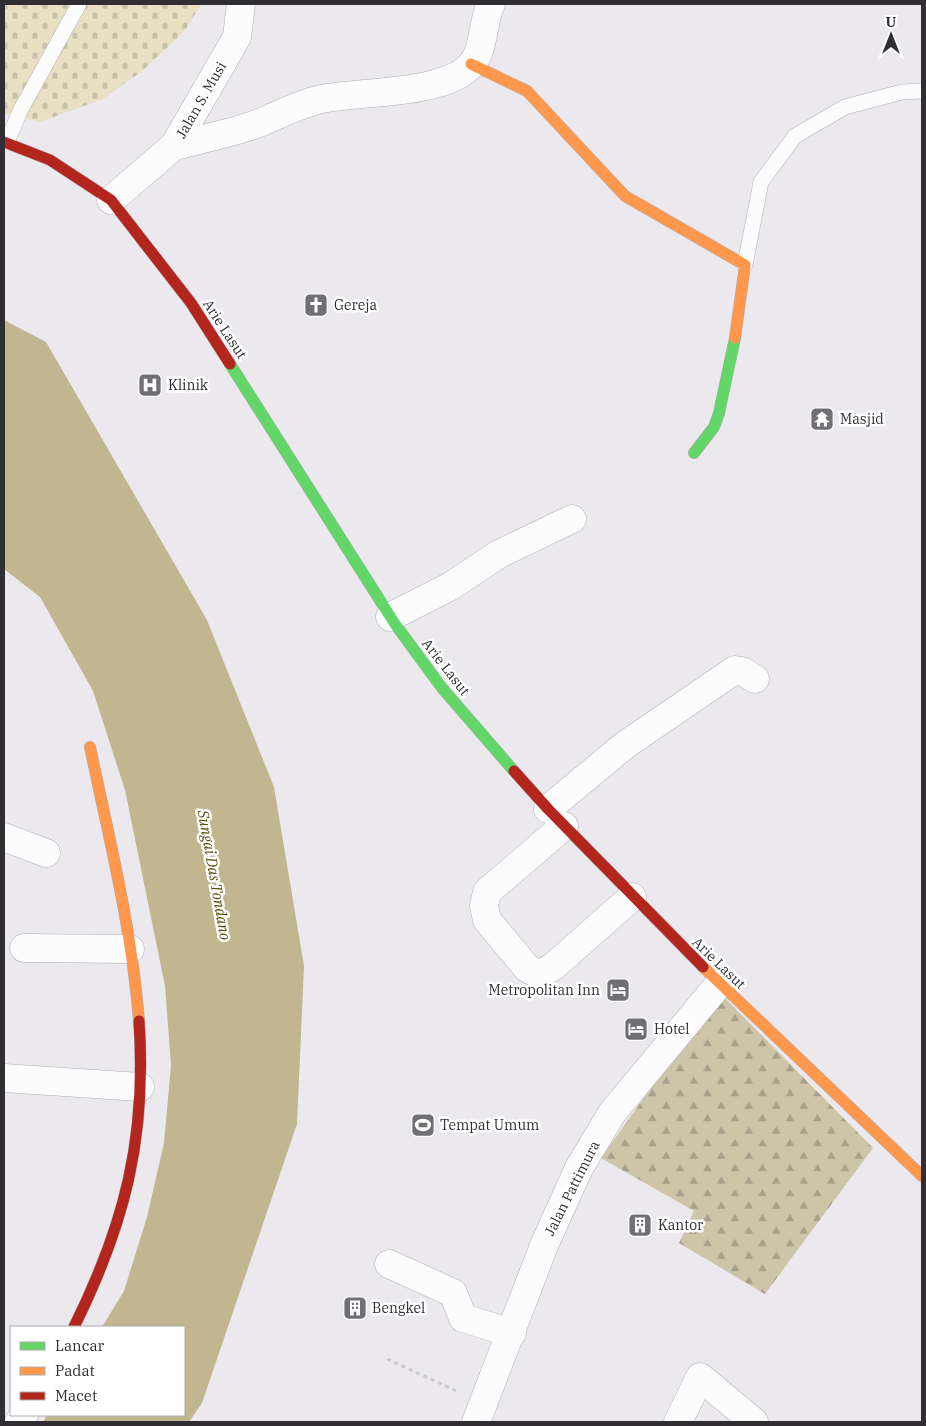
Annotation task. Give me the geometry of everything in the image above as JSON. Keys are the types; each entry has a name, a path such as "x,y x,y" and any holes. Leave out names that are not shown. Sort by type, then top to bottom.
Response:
{"main road":[{"path":"471,64 527,91 624,196 745,265 740,312 719,413 714,427 694,453"},
{"name":"Arie Lasut","path":"6,142 50,160 111,200 190,302 390,617 442,688 556,817 632,897 720,984 922,1174"},
{"path":"75,1326 92,1293 113,1241 135,1154 140,1087 138,1003 130,949 90,747"}],"street":[{"name":"Jalan S. Musi","path":"111,200 174,146 237,37 241,4"},
{"path":"174,146 252,126 321,99 404,90 430,85 460,74 471,64 477,53 491,4"},
{"path":"390,617 452,586 499,554 572,519"},
{"path":"632,897 554,966 543,973 535,973 527,968 487,920 484,906 487,892 624,745 735,670 756,679"},
{"path":"4,838 46,854"},
{"path":"24,948 130,949"},
{"name":"Jalan Pattimura","path":"481,1413 545,1243 579,1168 612,1113 720,984"},
{"path":"4,1078 140,1087"},
{"path":"389,1264 453,1293 463,1318 512,1333"},
{"path":"678,1422 700,1377 754,1422"}],"lane":[{"path":"6,142 20,111 79,4"},
{"path":"745,265 761,182 795,136 845,107 902,92 922,90"}],"path":[{"path":"388,1359 481,1413"}],"green space":[{"path":"4,4 201,4 184,32 142,71 103,99 40,122 4,113"},
{"path":"719,992 873,1148 765,1294 679,1243 694,1211 601,1158"}],"water":[{"name":"Sungai Das Tondano","path":"4,320 46,342 207,620 274,787 304,966 297,1124 202,1403 189,1422 43,1422 46,1416 185,1416 185,1326 103,1326 124,1291 147,1217 164,1143 171,1065 165,986 125,790 93,691 40,597 4,569"}],"traffic: fast":[{"path":"694,453 714,427 719,413 735,338"},
{"path":"230,364 395,624 442,688 514,771"}],"traffic: slow":[{"path":"471,64 527,91 625,196 745,265 735,338"},
{"path":"90,747 125,918 136,987 139,1021"},
{"path":"703,967 922,1176"}],"traffic: jam":[{"path":"4,142 50,160 111,200 191,303 230,364"},
{"path":"514,771 548,809 703,967"},
{"path":"74,1326 107,1252 129,1179 139,1103 141,1063 139,1021"}],"place":[{"name":"Gereja","path":"316,305"},
{"name":"Klinik","path":"150,385"},
{"name":"Masjid","path":"822,419"},
{"name":"Metropolitan Inn","path":"618,990"},
{"name":"Hotel","path":"636,1029"},
{"name":"Tempat Umum","path":"423,1125"},
{"name":"Kantor","path":"640,1225"},
{"name":"Bengkel","path":"355,1308"}]}
